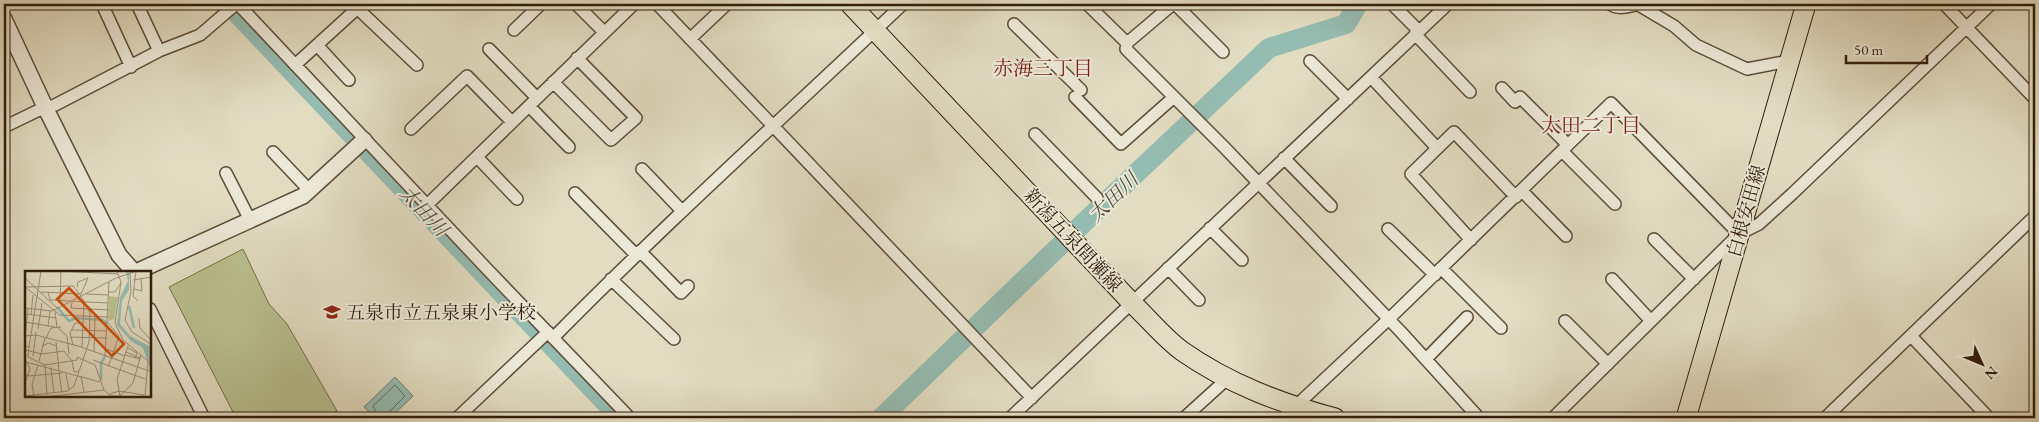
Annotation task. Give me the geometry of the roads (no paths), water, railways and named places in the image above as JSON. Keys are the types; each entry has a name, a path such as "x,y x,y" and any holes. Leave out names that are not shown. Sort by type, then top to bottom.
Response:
{"main road":[{"name":"新潟五泉間瀬線","path":"850,4 1132,303 1180,350 1288,413 1335,418"},
{"name":"白根安田線","path":"1686,418 1806,4"}],"street":[{"path":"137,4 160,51"},
{"path":"4,127 37,111 46,109 160,51 200,35 237,4 295,65 361,143 427,205 546,336 630,418"},
{"path":"514,30 541,4"},
{"path":"576,4 604,32"},
{"path":"427,205 634,4"},
{"path":"657,4 1032,398"},
{"path":"690,39 727,4"},
{"path":"456,418 612,279 903,4"},
{"path":"1087,4 1127,44"},
{"path":"1223,52 1174,4 1127,44 1126,49 1426,359 1479,418"},
{"path":"1392,4 1470,92"},
{"path":"1610,4 1624,8 1637,4 1674,26 1696,45 1747,69 1789,61"},
{"path":"1944,4 2035,99"},
{"path":"1553,418 1739,234 1759,224 1792,194 1991,4"},
{"path":"105,5 131,67"},
{"path":"1010,418 1348,99 1417,33 1443,5"},
{"path":"295,65 359,6 417,65"},
{"path":"4,19 46,109 119,255 134,271"},
{"path":"1014,24 1121,144 1174,97"},
{"path":"317,45 349,80"},
{"path":"490,48 569,147"},
{"path":"553,82 611,140 636,118 578,58"},
{"path":"1310,61 1348,99"},
{"path":"411,129 467,76 512,122"},
{"path":"1371,77 1437,148"},
{"path":"1502,88 1515,102 1520,97 1615,204"},
{"path":"1288,413 1388,320 1611,103 1739,234"},
{"path":"1471,240 1411,174 1454,132 1566,236"},
{"path":"1035,134 1097,198"},
{"path":"137,271 303,196 361,143"},
{"path":"273,152 309,190"},
{"path":"477,156 517,199"},
{"path":"1284,158 1331,206"},
{"path":"642,169 682,211"},
{"path":"226,174 250,220"},
{"path":"575,193 681,293 688,286"},
{"path":"1825,418 2035,216"},
{"path":"1210,228 1242,260"},
{"path":"1388,229 1501,328"},
{"path":"1654,239 1694,279"},
{"path":"1168,268 1200,300"},
{"path":"612,279 674,339"},
{"path":"1612,279 1651,321"},
{"path":"151,311 204,418"},
{"path":"1426,359 1467,317"},
{"path":"1565,321 1608,364"},
{"path":"1911,336 1989,418"},
{"path":"1184,418 1228,378"}],"water":[{"path":"395,377 413,396 390,418 376,418 364,407"}],"waterway":[{"name":"太田川","path":"228,4 620,418"},
{"name":"太田川","path":"881,418 1269,48 1346,24 1358,4"}],"place":[{"name":"五泉市立五泉東小学校","path":"332,312"}],"district":[{"name":"赤海三丁目","path":"1043,68"},
{"name":"太田二丁目","path":"1591,125"}]}
